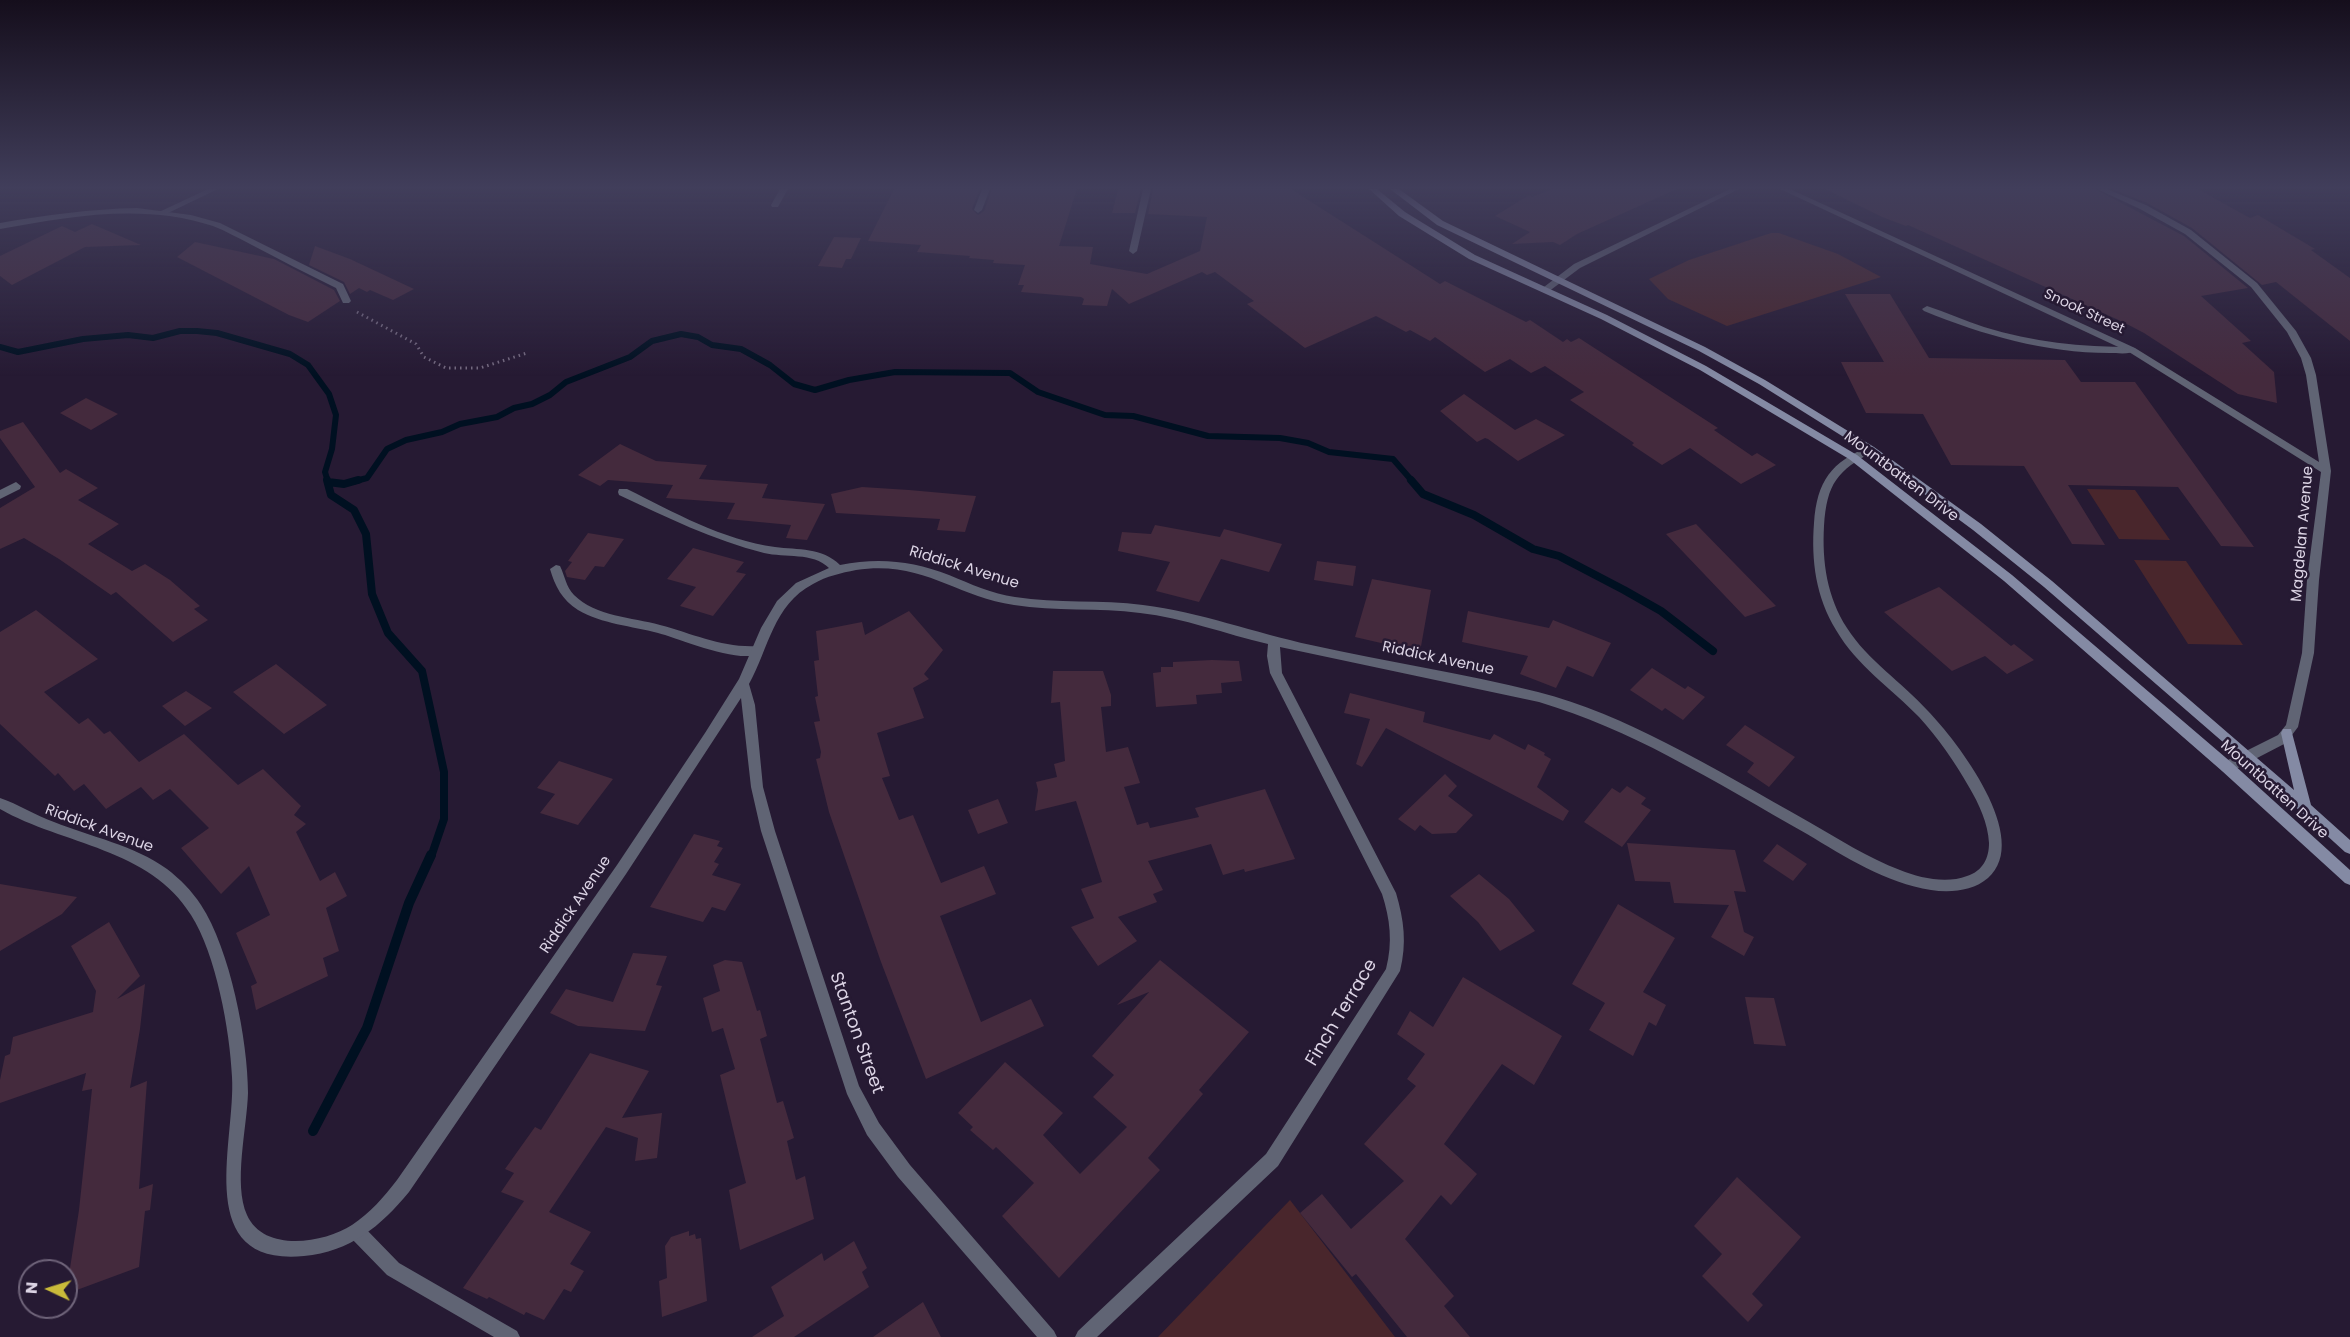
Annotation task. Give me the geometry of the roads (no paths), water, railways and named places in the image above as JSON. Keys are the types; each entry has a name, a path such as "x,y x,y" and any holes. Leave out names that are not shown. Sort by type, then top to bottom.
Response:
{"main road":[{"name":"Mountbatten Drive","path":"1466,251 1604,317 1703,368 1853,458 2008,578 2227,767 2350,879"},
{"name":"Mountbatten Drive","path":"1495,251 1558,279 1762,382 1869,449 1977,527 2048,584 2250,758 2350,848"},
{"path":"2287,732 2305,807"}],"street":[{"path":"271,251 340,286 346,301"},
{"path":"1545,290 1577,266 1607,251"},
{"name":"Snook Street","path":"1919,251 2132,350 2326,471"},
{"name":"Magdelan Avenue","path":"2212,251 2254,285 2291,331 2306,358 2326,471 2313,580 2308,653 2292,727 2287,732"},
{"path":"1927,309 1964,324 2013,339 2085,351 2132,350"},
{"name":"Riddick Avenue","path":"0,803 30,821 106,845 159,868 181,888 200,915 215,952 234,1028 240,1097 232,1187 242,1228 257,1242 284,1250 317,1246 357,1232 396,1196 462,1103 743,685 776,611 791,593 803,584 837,569 898,565 917,569 992,596 1016,602 1124,607 1161,612 1274,642 1539,697 1580,709 1629,729 1847,850 1896,873 1929,884 1949,885 1973,882 1986,874 1994,861 1997,841 1988,809 1968,773 1934,725 1871,665 1844,634 1824,596 1818,571 1821,499 1829,477 1853,458 1869,449"},
{"path":"0,495 16,486"},
{"path":"623,492 676,517 769,550 829,559 837,569"},
{"path":"556,568 558,583 565,594 594,613 616,621 658,629 721,650 736,653 758,650"},
{"name":"Finch Terrace","path":"1084,1337 1272,1160 1393,971 1399,948 1397,921 1389,893 1276,673 1273,656 1274,642"},
{"name":"Stanton Street","path":"743,685 749,705 757,787 768,831 852,1089 873,1129 904,1171 1048,1337"},
{"path":"2227,767 2250,758 2282,739 2287,732"},
{"path":"357,1232 393,1269 511,1337"}],"waterway":[{"path":"0,347 18,352 83,339 128,335 153,338 180,331 197,331 217,333 290,354 308,365 329,394 336,415 332,449 325,472 328,482 344,484 358,480"},
{"path":"352,482 367,478 387,449 406,440 442,432 460,424 497,417 514,408 532,404 550,395 566,382 630,357 652,341 681,334 698,337 712,345 741,349 770,365 794,384 815,390 849,380 895,372 1010,373 1038,392 1105,415 1133,416 1208,436 1280,438 1308,443 1329,452 1393,459 1413,482"},
{"path":"327,480 331,495 354,510 366,534 372,594 388,633 422,671 444,772 444,819 431,857"},
{"path":"1411,480 1423,494 1474,515 1533,549 1559,556 1624,590 1661,611 1713,651"},
{"path":"313,1131 367,1028 409,903 431,855"}]}
